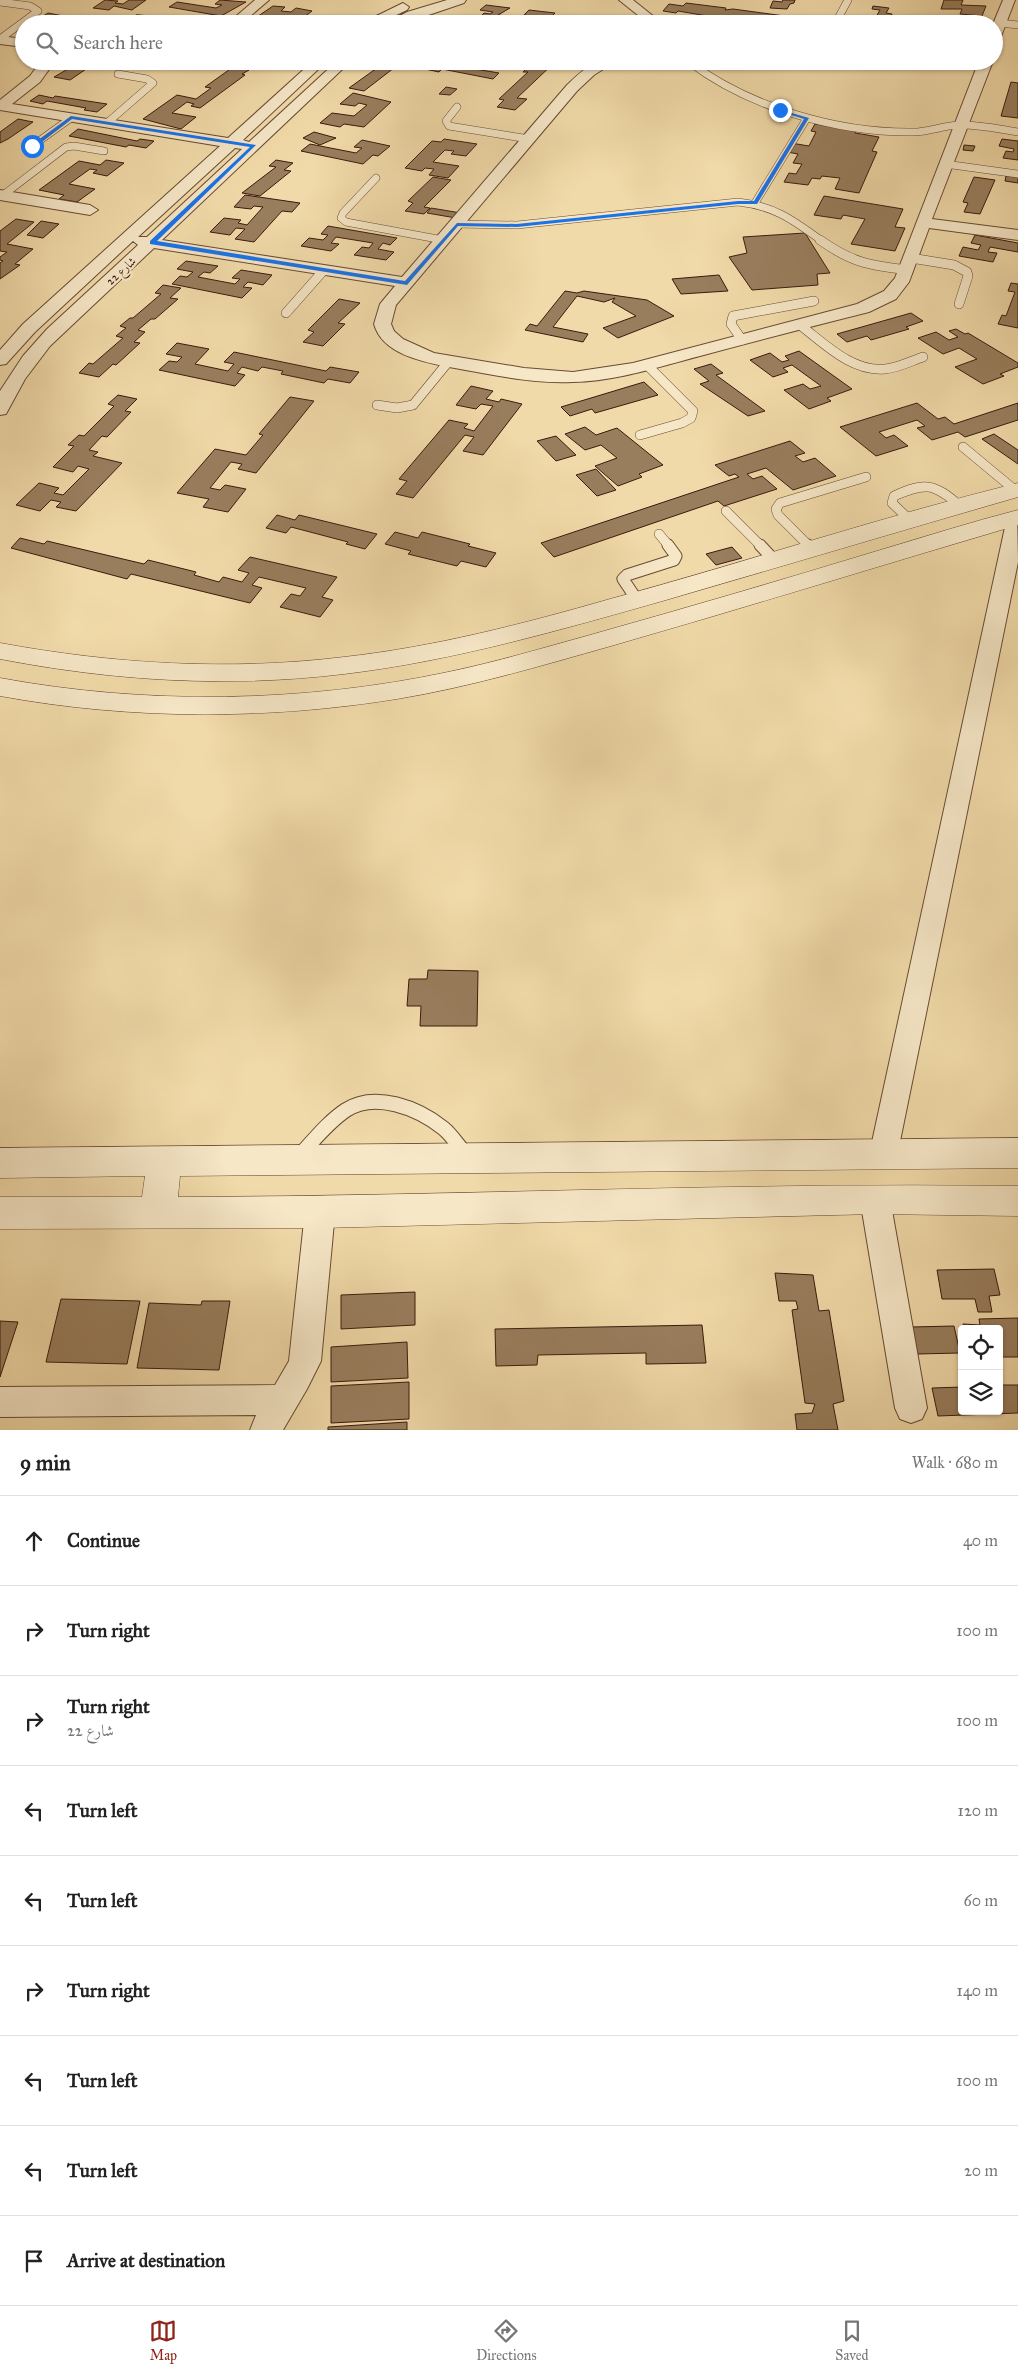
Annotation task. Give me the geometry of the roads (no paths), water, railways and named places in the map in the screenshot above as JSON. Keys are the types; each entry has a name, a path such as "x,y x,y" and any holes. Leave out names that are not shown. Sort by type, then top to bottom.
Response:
{"street":[{"path":"244,15 263,0"},
{"path":"396,0 412,4"},
{"path":"387,15 425,0"},
{"path":"410,15 460,0"},
{"path":"625,0 645,15"},
{"path":"1002,15 1008,0"},
{"path":"0,39 15,42"},
{"path":"0,106 45,70"},
{"name":"شارع 22","path":"0,360 30,328 311,70"},
{"name":"شارع 22","path":"0,410 10,386 36,350 335,70"},
{"path":"593,70 581,79 388,304 382,314 382,323 385,332 393,341 408,350 449,361 518,373 558,377 601,375 647,365 800,325 864,308 878,302 898,288 909,264 922,223 982,70"},
{"path":"0,106 254,146"},
{"path":"1,196 90,210"},
{"path":"922,223 1018,235"},
{"path":"128,238 407,283"},
{"path":"0,650 99,666 166,671 242,672 310,668 389,660 476,642 637,600 1017,490"},
{"path":"0,686 36,694 155,705 249,706 302,702 392,690 493,670 655,626 1017,517 883,1156"},
{"path":"0,1163 883,1156 1018,1153"},
{"path":"158,1212 164,1162"},
{"path":"0,1213 320,1212 875,1200 1018,1201"},
{"path":"875,1200 911,1408"},
{"path":"266,1430 281,1400 296,1382 305,1361 320,1212"},
{"path":"0,1402 281,1400"}],"lane":[{"path":"840,15 848,0"},
{"path":"0,2 30,6 38,11 33,15"},
{"path":"1003,28 1018,26"},
{"path":"0,39 15,28"},
{"path":"698,70 732,91 772,107 807,118 886,131 920,132 961,125 1018,132"},
{"path":"107,123 153,83 147,79 118,74"},
{"path":"458,107 446,121 449,126 529,139"},
{"path":"32,146 71,118"},
{"path":"755,203 807,118"},
{"path":"1,196 66,147 74,146 104,151"},
{"path":"946,164 1018,174"},
{"path":"376,178 343,213 341,218 346,222 443,240"},
{"path":"457,224 517,226 738,202 755,203 786,214 847,257 860,262 954,265 967,272 968,276 958,304"},
{"path":"286,313 324,270"},
{"path":"742,340 731,324 733,316 814,301"},
{"path":"800,325 850,362 861,366 886,369 923,357"},
{"path":"377,404 397,408 413,405 449,361"},
{"path":"640,435 682,423 691,418 693,411 690,405 647,365"},
{"path":"963,447 1017,490"},
{"path":"812,549 778,515 776,508 780,503 866,477"},
{"path":"726,511 774,560"},
{"path":"637,600 624,584 623,579 627,575 674,560 676,556 659,534"},
{"path":"294,1161 335,1118 354,1105 366,1101 392,1104 421,1115 443,1128 471,1159"}]}
